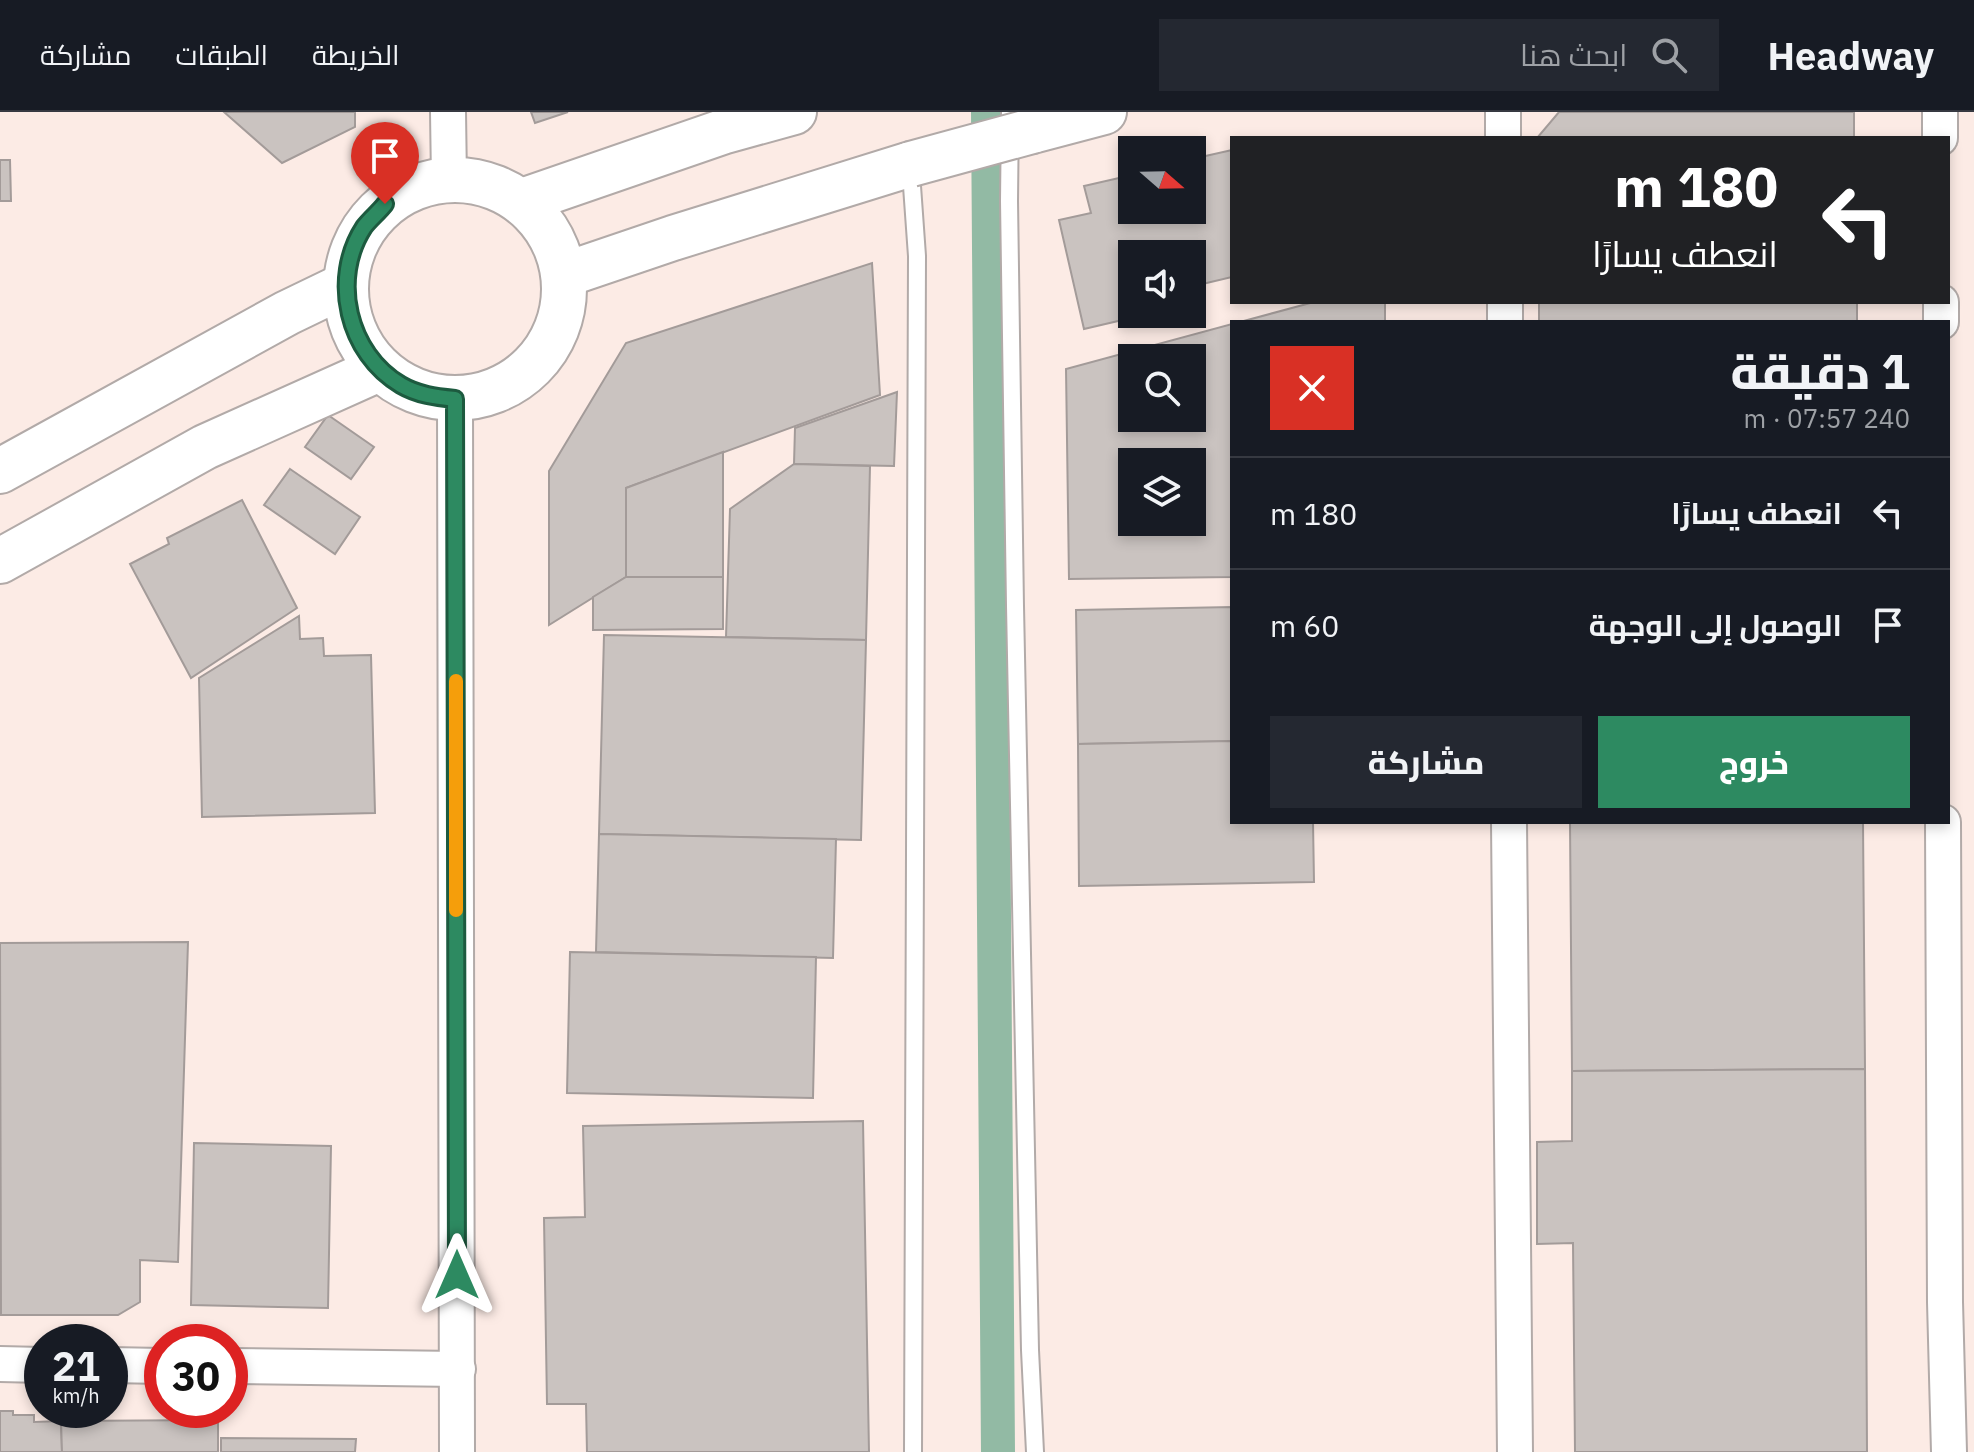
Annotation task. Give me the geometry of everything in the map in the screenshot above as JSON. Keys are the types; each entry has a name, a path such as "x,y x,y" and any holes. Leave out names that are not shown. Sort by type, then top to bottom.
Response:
{"street":[{"path":"448,112 449,180"},
{"path":"522,201 725,131 794,112"},
{"path":"564,275 673,238 912,175 1021,121 1104,112"},
{"path":"1503,112 1503,136"},
{"path":"1940,112 1940,136"},
{"path":"449,180 469,180 497,187 522,201 551,234 564,275 562,312 548,347 532,366 524,375 491,393 455,399 427,396 402,386 379,369 353,331 345,285 351,254 365,227 385,204 411,188 449,180"},
{"path":"0,471 287,313 345,285"},
{"path":"0,561 205,447 379,369"},
{"path":"455,399 457,1452"},
{"path":"1509,824 1515,1452"},
{"path":"1943,824 1945,1286 1949,1452"},
{"path":"0,1364 24,1365"},
{"path":"248,1366 458,1369"}],"lane":[{"path":"1021,121 1009,201 1030,1350 1035,1452"},
{"path":"912,175 917,256 913,1452"}],"shaded area":[{"path":"0,112 1974,112 1974,1452 0,1452"}],"building":[{"path":"224,112 355,112 355,127 282,163"},
{"path":"531,112 568,112 535,123"},
{"path":"1559,112 1854,112 1854,136 1539,136"},
{"path":"1230,150 1230,277 1206,283 1206,240 1118,240 1118,321 1084,329 1059,220 1091,213 1084,186 1118,178 1118,224 1206,224 1206,156"},
{"path":"0,160 10,160 11,201 0,201"},
{"path":"872,263 880,395 626,488 626,577 549,625 549,471 626,343"},
{"path":"1307,304 1385,304 1385,320 1247,320"},
{"path":"1539,304 1857,304 1857,320 1539,320"},
{"path":"1230,325 1230,577 1069,579 1066,369 1118,355 1118,432 1206,432 1206,344 1158,344"},
{"path":"897,392 894,466 794,464 795,428"},
{"path":"328,415 374,447 351,479 305,447"},
{"path":"723,452 723,577 626,577 626,488"},
{"path":"794,464 870,466 866,640 726,637 730,509"},
{"path":"290,469 360,517 335,554 264,505"},
{"path":"242,500 297,608 191,678 130,564 169,544 167,538"},
{"path":"626,577 723,577 723,629 593,630 593,597"},
{"path":"1230,607 1230,741 1078,744 1076,610"},
{"path":"299,616 300,639 323,638 324,656 371,655 375,813 202,817 199,678"},
{"path":"604,635 866,640 861,840 599,834"},
{"path":"1230,741 1230,824 1313,824 1314,882 1079,886 1078,744"},
{"path":"1570,824 1863,824 1865,1069 1572,1071"},
{"path":"599,834 836,839 833,958 596,952"},
{"path":"188,942 178,1262 140,1260 140,1302 118,1315 1,1315 0,943"},
{"path":"570,952 816,957 813,1098 567,1093"},
{"path":"1865,1069 1867,1452 1575,1452 1573,1243 1537,1244 1537,1142 1572,1141 1572,1071"},
{"path":"863,1121 869,1452 587,1452 586,1404 547,1404 544,1218 585,1217 583,1126"},
{"path":"194,1143 331,1146 328,1308 191,1305"},
{"path":"0,1411 24,1415 24,1428 61,1428 62,1452 0,1452"},
{"path":"144,1420 144,1428 218,1428 218,1452 62,1452 61,1428 128,1428 128,1421"},
{"path":"221,1438 356,1439 355,1452 221,1452"}],"waterway":[{"path":"988,112 998,1452"}],"slow traffic":[{"path":"456,681 456,910"}],"route":[{"path":"385,204 365,227 351,254 345,285 353,331 379,369 402,386 427,396 455,399 457,1275"}]}
